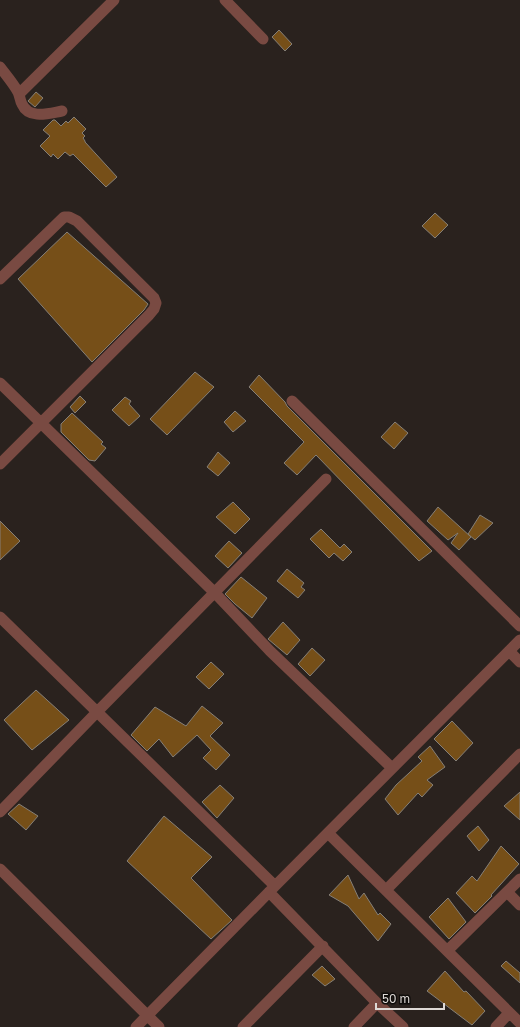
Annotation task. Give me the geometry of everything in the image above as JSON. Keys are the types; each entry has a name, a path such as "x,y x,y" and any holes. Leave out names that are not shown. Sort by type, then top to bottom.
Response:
{"street":[{"path":"19,94 114,0"},
{"path":"225,0 263,39"},
{"path":"0,66 19,94 22,105 30,112 43,115 62,111"},
{"path":"0,278 64,217 69,217 77,222 154,298 156,303 154,309 0,464"},
{"path":"0,383 215,593 270,651 392,768"},
{"path":"292,401 520,626"},
{"path":"0,812 326,479"},
{"path":"0,617 97,712 272,889 377,1003 403,1027"},
{"path":"136,1027 520,640"},
{"path":"509,651 520,662"},
{"path":"386,890 520,754"},
{"path":"328,833 520,1024"},
{"path":"0,869 159,1027"},
{"path":"447,951 520,879"},
{"path":"507,892 520,905"},
{"path":"242,1027 323,946"},
{"path":"354,1027 377,1003"},
{"path":"496,1027 509,1013"}],"building":[{"path":"279,30 292,44 285,51 272,37"},
{"path":"36,92 43,98 35,107 28,101"},
{"path":"74,117 86,129 82,133 85,136 83,138 85,142 117,177 106,187 73,154 70,156 65,152 58,159 53,154 51,157 40,146 50,136 43,130 53,120 61,126 66,121 68,123"},
{"path":"435,213 448,225 435,238 422,226"},
{"path":"67,232 148,304 144,310 92,362 18,279"},
{"path":"195,372 214,387 167,435 150,419"},
{"path":"259,375 287,406 432,551 419,561 316,455 297,475 284,463 304,442 249,387"},
{"path":"80,396 86,402 75,413 70,407"},
{"path":"125,397 131,401 129,404 140,416 129,426 112,410"},
{"path":"235,411 246,421 233,432 224,422"},
{"path":"72,413 103,442 101,444 106,448 95,461 89,460 61,432 61,424"},
{"path":"395,422 408,433 394,449 381,437"},
{"path":"218,452 230,463 218,476 207,467"},
{"path":"233,502 250,519 235,534 216,517"},
{"path":"438,507 471,537 459,550 451,543 458,533 448,540 427,521"},
{"path":"480,515 493,523 475,540 468,534"},
{"path":"0,521 20,541 0,560"},
{"path":"321,529 340,548 344,544 352,552 343,561 334,553 329,558 310,539"},
{"path":"229,541 242,553 228,568 215,556"},
{"path":"287,569 304,583 301,587 305,590 298,598 277,581"},
{"path":"241,577 267,598 252,618 225,594"},
{"path":"283,622 300,640 287,655 268,639"},
{"path":"312,648 325,660 310,676 298,664"},
{"path":"211,662 224,674 209,689 196,677"},
{"path":"36,690 69,720 32,750 4,720"},
{"path":"202,706 223,723 210,736 230,755 216,770 203,758 211,750 197,735 173,757 159,739 147,751 131,735 155,707 186,726"},
{"path":"452,721 473,743 456,761 434,739"},
{"path":"430,746 445,767 427,780 433,785 422,797 418,793 398,815 385,799 396,785 422,761 418,757"},
{"path":"220,785 234,798 217,818 202,802"},
{"path":"520,792 520,820 504,806"},
{"path":"19,804 38,816 26,830 8,814"},
{"path":"164,816 212,857 191,878 232,920 211,939 127,861"},
{"path":"478,826 489,840 479,851 467,836"},
{"path":"501,846 519,864 491,895 492,896 475,913 456,893 472,876 477,881"},
{"path":"348,875 359,899 364,893 378,915 380,913 391,924 378,941 348,906 329,895"},
{"path":"448,898 466,922 449,939 429,917"},
{"path":"506,961 520,973 520,983 501,966"},
{"path":"322,966 335,979 325,986 312,975"},
{"path":"445,971 464,992 466,991 485,1011 472,1025 427,991"}]}
